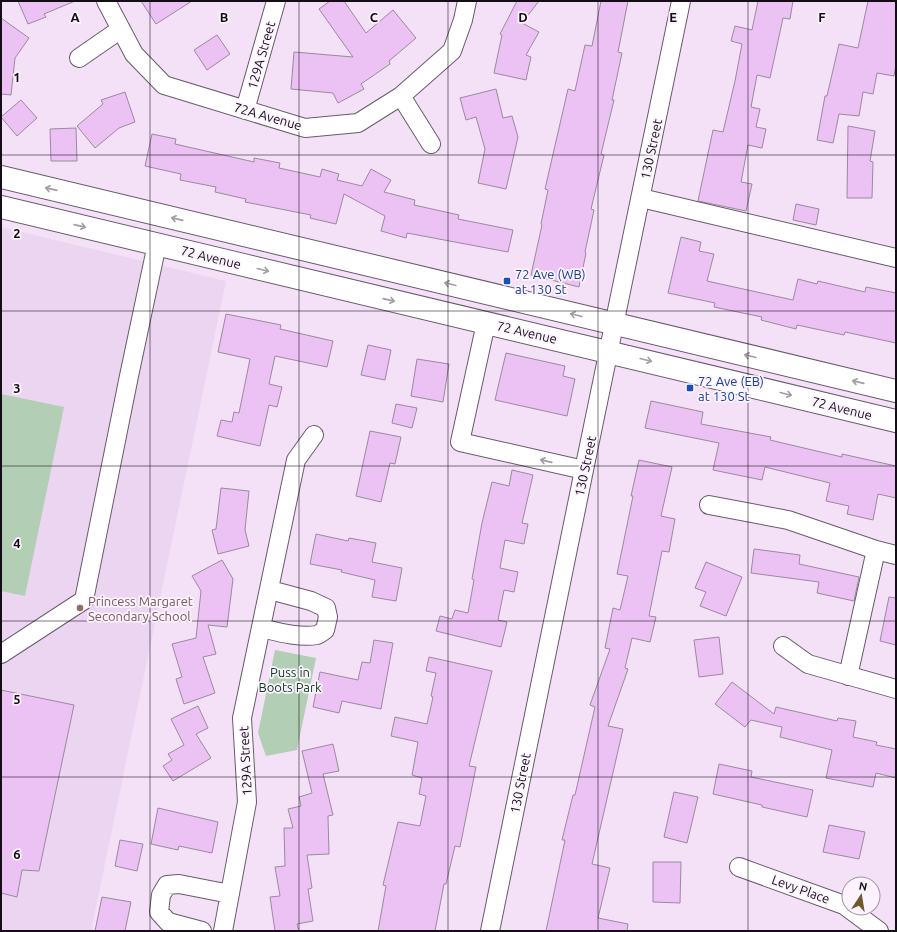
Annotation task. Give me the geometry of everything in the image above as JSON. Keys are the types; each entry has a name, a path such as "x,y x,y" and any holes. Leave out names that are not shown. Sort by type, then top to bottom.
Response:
{"main road":[{"path":"1,177 896,391"},
{"name":"72 Avenue","path":"1,207 896,421"},
{"name":"72 Avenue","path":"157,244 166,238 176,235 196,235 215,228"}],"street":[{"name":"72A Avenue","path":"106,1 134,54 164,85 305,128 358,123 401,96 452,50 463,20 467,1"},
{"name":"129A Street","path":"245,110 276,1"},
{"name":"130 Street","path":"490,931 681,1"},
{"path":"79,58 121,29"},
{"path":"401,96 431,144"},
{"path":"641,198 896,258"},
{"path":"1,654 84,600 157,244"},
{"path":"486,322 460,442 584,470"},
{"name":"129A Street","path":"223,931 247,802 242,718 296,460 314,435"},
{"path":"709,505 788,520 876,550 896,555"},
{"path":"848,676 876,550"},
{"path":"261,628 282,633 305,635 318,635 325,630 328,617 326,608 311,601 270,590"},
{"path":"783,646 808,664 896,689"},
{"name":"Levy Place","path":"739,867 844,905 879,931"},
{"path":"202,931 168,922 159,912 161,895 167,885 179,884 230,894"}],"shaded area":[{"name":"Princess Margaret Secondary School","path":"1,227 226,281 91,931 1,931"}],"green space":[{"path":"1,394 64,407 25,596 1,591"},
{"name":"Puss in Boots Park","path":"275,650 316,658 297,750 266,756 258,733"}],"building":[{"path":"18,1 75,1 44,14 46,17 28,24"},
{"path":"141,1 192,1 156,24"},
{"path":"330,1 344,1 366,33 393,10 416,38 389,61 390,64 361,84 364,89 338,103 333,93 291,89 294,52 353,57 319,9"},
{"path":"517,1 539,1 522,23 539,32 526,55 531,57 526,80 494,73 502,35 500,34"},
{"path":"601,1 628,1 618,52 622,53 612,100 614,100 601,154 604,155 591,209 594,210 579,287 531,275 548,190 545,189 568,89 575,91 585,45 592,46"},
{"path":"758,1 793,1 790,19 783,18 770,78 757,75 751,107 760,109 756,127 766,129 762,148 748,145 741,182 752,184 746,211 698,201 713,130 723,132 735,81 742,44 731,41 735,26 752,30"},
{"path":"868,1 896,1 896,65 894,76 877,73 873,94 863,92 859,116 839,114 833,143 817,140 825,96 827,96 839,44 858,48"},
{"path":"1,18 29,38 15,58 11,95 1,94"},
{"path":"217,35 230,54 207,70 194,50"},
{"path":"496,89 503,118 512,116 518,137 506,189 478,183 485,149 476,117 466,120 460,98"},
{"path":"125,92 135,122 119,128 95,148 77,126 103,104 101,100"},
{"path":"21,100 37,118 17,136 1,117"},
{"path":"848,126 875,131 870,161 873,162 872,198 847,198"},
{"path":"76,128 77,161 51,161 50,129"},
{"path":"152,134 176,139 175,144 254,162 254,158 280,163 279,168 320,177 322,169 339,174 337,180 362,186 371,169 391,180 384,192 415,200 414,205 459,215 458,219 513,230 508,252 407,233 406,238 381,231 385,216 344,194 336,224 310,218 311,215 245,202 246,199 215,192 216,187 180,180 181,174 145,166"},
{"path":"796,204 819,209 816,225 793,220"},
{"path":"681,237 701,242 699,251 714,254 707,281 793,300 798,279 817,284 818,281 865,292 866,287 896,293 896,343 845,332 844,335 797,325 796,329 761,320 762,317 714,307 715,303 668,293"},
{"path":"226,314 281,325 280,329 333,341 327,367 275,356 269,384 282,387 277,407 269,405 260,446 217,436 221,420 232,422 234,412 239,413 250,359 218,352"},
{"path":"368,345 391,350 385,380 361,375"},
{"path":"506,353 565,366 563,376 575,379 567,416 495,400"},
{"path":"417,359 449,364 443,402 411,396"},
{"path":"651,401 703,412 701,424 771,437 770,440 842,457 842,454 896,466 896,498 878,494 873,520 847,514 849,506 826,501 830,483 765,467 762,480 713,470 719,443 645,428"},
{"path":"396,404 417,408 412,428 392,423"},
{"path":"370,431 401,437 395,464 390,463 381,502 356,496"},
{"path":"639,460 672,467 661,516 675,519 669,552 662,551 649,616 656,617 650,642 632,638 625,668 628,669 608,726 623,729 592,864 610,868 598,918 628,924 627,931 546,931 565,840 562,840 573,795 575,795 595,707 590,705 610,649 605,648 613,608 620,610 628,576 617,574"},
{"path":"512,470 533,475 522,523 528,524 524,544 505,540 500,568 518,572 514,592 504,590 498,620 507,622 501,647 436,631 440,616 452,619 455,610 468,613 474,580 472,579 482,523 492,482 509,486"},
{"path":"221,488 249,491 245,530 249,546 218,554 212,530 216,529"},
{"path":"316,534 348,541 349,538 376,543 372,562 402,568 396,601 372,597 375,580 341,572 342,570 310,564"},
{"path":"754,549 800,555 799,564 859,577 854,601 817,593 819,582 751,573"},
{"path":"222,560 233,579 227,627 208,625 216,654 203,657 215,693 184,704 176,679 182,677 172,644 196,638 201,591 192,576"},
{"path":"706,562 742,577 726,616 700,606 706,592 695,588"},
{"path":"889,597 896,598 896,645 880,641"},
{"path":"719,637 723,674 699,677 694,640"},
{"path":"374,640 393,643 381,709 342,701 339,713 313,707 320,672 358,680 362,662 370,663"},
{"path":"429,657 492,671 469,766 476,767 460,847 455,846 446,884 444,884 435,931 378,931 386,886 383,885 398,822 420,826 426,796 419,794 422,778 412,775 418,742 391,736 395,717 427,724 433,697 431,696 436,673 426,671"},
{"path":"732,682 774,714 776,707 837,721 838,718 856,721 853,737 877,742 876,745 896,749 896,778 876,773 873,787 826,778 832,750 780,737 782,727 751,720 745,727 715,704"},
{"path":"1,690 74,705 39,871 22,870 17,897 1,893"},
{"path":"198,706 208,728 196,734 211,758 173,781 163,766 172,760 168,754 184,745 171,719"},
{"path":"333,744 339,771 323,774 333,815 328,816 329,854 307,855 312,888 308,889 313,921 297,924 299,931 275,931 270,897 280,896 275,867 285,866 284,828 293,828 288,809 301,806 299,797 312,793 302,751"},
{"path":"719,764 752,771 751,777 813,790 807,817 713,794"},
{"path":"674,792 698,797 687,843 664,837"},
{"path":"158,808 218,822 212,853 179,846 178,850 151,844"},
{"path":"829,825 865,832 859,859 823,852"},
{"path":"120,840 143,844 137,871 115,866"},
{"path":"653,862 681,862 680,903 653,902"},
{"path":"102,897 131,902 125,931 95,931"}],"place":[{"name":"72 Ave (WB) at 130 St","path":"507,281"},
{"name":"72 Ave (EB) at 130 St","path":"690,388"},
{"name":"Princess Margaret Secondary School","path":"80,608"}]}
